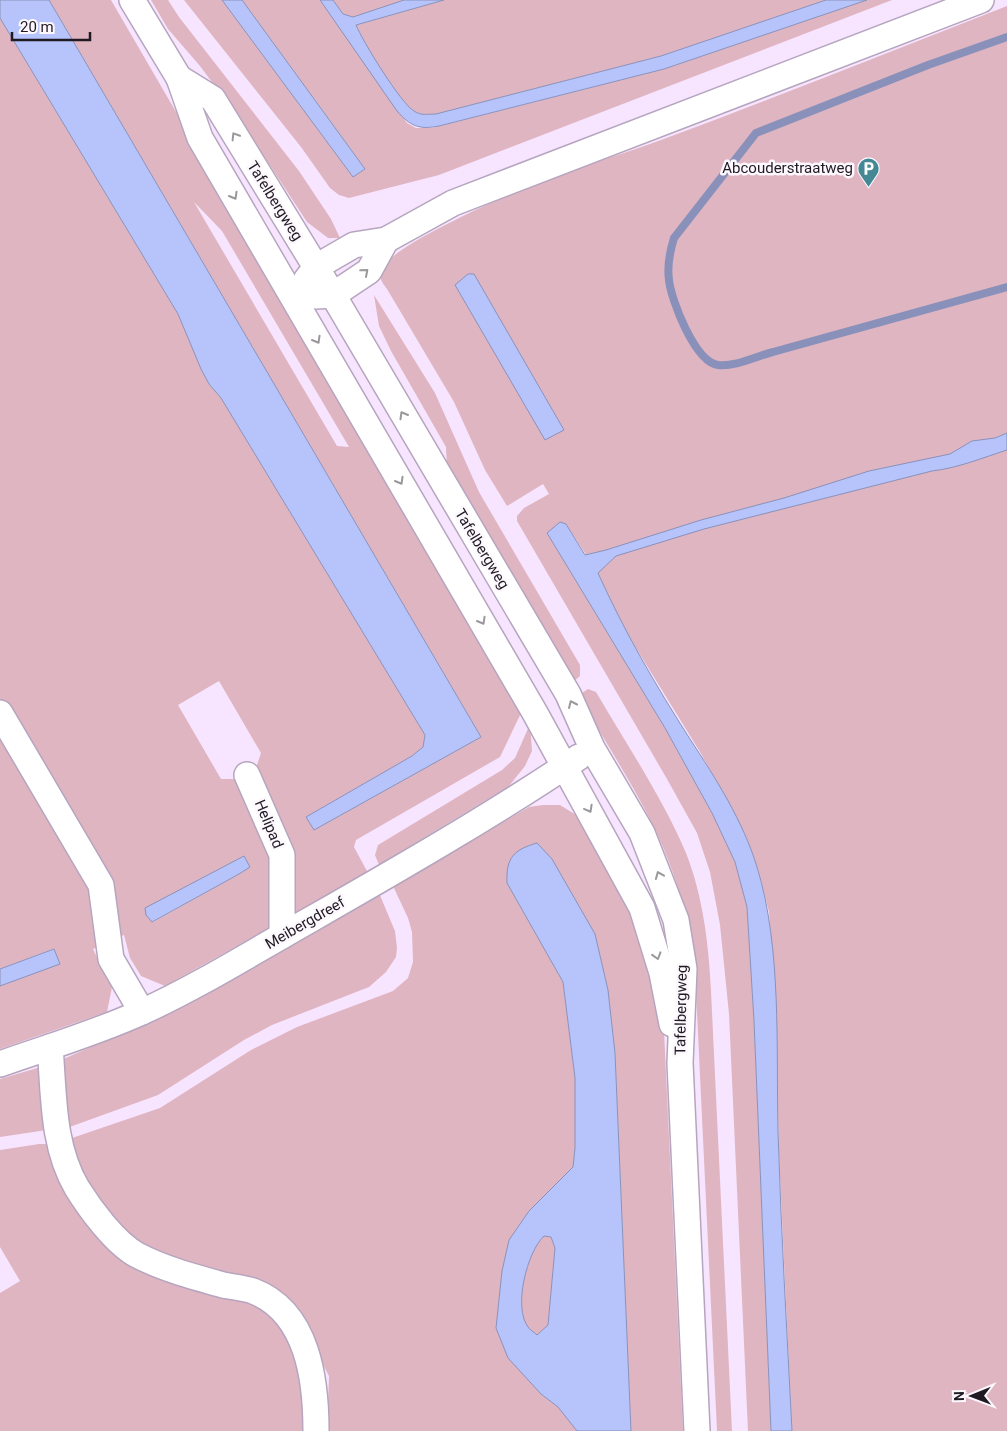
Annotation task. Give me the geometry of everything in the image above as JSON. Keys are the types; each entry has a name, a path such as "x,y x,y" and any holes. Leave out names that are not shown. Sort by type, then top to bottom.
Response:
{"street":[{"name":"Tafelbergweg","path":"132,0 179,78 200,138 565,766 642,908 662,973 680,1064"},
{"path":"293,298 316,267 354,244 386,240 452,203 981,0"},
{"name":"Tafelbergweg","path":"179,78 213,99 333,295 568,694 592,748 642,833 676,920 684,969 680,1064 697,1431"},
{"path":"293,298 333,295 369,271 386,240"},
{"path":"0,713 101,885 111,959 142,1012"},
{"name":"Meibergdreef","path":"0,1064 142,1012 203,981 388,875 592,748"},
{"name":"Helipad","path":"247,775 282,855 282,936"},
{"path":"50,1047 58,1136 61,1152 76,1187 108,1228 135,1254 189,1276 253,1291 274,1303 297,1332 311,1367 316,1408 316,1431"}],"shaded area":[{"path":"49,0 111,0 523,709 500,757 356,840 354,847 368,873 165,986 141,976 130,958 124,935 93,949 112,987 107,1012 0,1049 0,986 60,963 53,949 0,969 0,18 178,314 209,384 221,398 425,735 423,747 412,756 306,817 314,830 481,737","holes":["194,202 222,231 349,447 337,446","219,681 261,753 255,771 241,779 221,779 178,705","244,856 249,867 153,922 146,915 191,884"]},
{"path":"151,0 168,0 179,17 299,171 331,219 340,238 328,238 307,222 241,121 200,66 168,29"},
{"path":"184,0 222,0 353,177 365,169 242,0 320,0 407,123 416,128 432,128 664,69 867,0 892,0 439,175 349,198 339,195 330,188 301,147"},
{"path":"333,0 404,0 353,17 343,14"},
{"path":"444,0 826,0 661,56 436,114 417,113 400,97 356,25"},
{"path":"1007,6 1007,1431 792,1431 779,1155 775,1002 769,912 757,866 745,835 727,801 700,752 623,627 598,573 566,524 547,533 665,728 712,813 735,862 747,907 754,1021 771,1431 748,1431 729,1014 720,925 710,872 697,833 517,521 517,516 524,508 549,494 543,484 507,506 485,470 454,402 383,283 380,272 387,262 420,239 463,216 515,192 704,124"},
{"path":"374,295 435,393 479,492 580,665 580,676 572,683 447,468 446,447 391,351 379,326"},
{"path":"588,689 596,692 667,813 692,869 701,904 710,974 732,1431 717,1431 696,992 685,917 673,873 654,826 579,695"},
{"path":"530,724 532,751 525,766 509,786 379,865 375,855 378,845 502,770 515,758"},
{"path":"560,805 581,818 641,923 664,1031 683,1431 631,1431 615,1053 608,990 595,934 507,883 563,982 575,1078 575,1148 573,1167 529,1211 509,1240 502,1271 496,1328 541,1394 558,1407 577,1431 327,1431 329,1376 294,1309 246,1277 206,1268 160,1254 135,1239 118,1222 89,1185 76,1156 72,1138 160,1108 251,1050 297,1027 393,991 408,978 413,962 412,932 408,918 393,886 395,883 529,807"},
{"path":"379,893 395,931 397,948 396,957 386,972 369,987 272,1025 244,1040 158,1095 67,1128 61,1060 176,1010"},
{"path":"44,1066 47,1130 0,1137 0,1079"},
{"path":"51,1144 55,1170 88,1222 247,1300 266,1313 280,1327 290,1341 300,1372 305,1431 0,1431 0,1293 20,1281 0,1247 0,1150"},
{"path":"544,1236 551,1237 555,1248 548,1325 537,1335 529,1328 524,1318 522,1294 532,1254"}],"water":[{"path":"0,0 49,0 481,737 314,830 306,817 412,756 423,747 425,735 221,398 209,384 178,314 0,18"},
{"path":"222,0 242,0 365,169 353,177"},
{"path":"320,0 333,0 343,14 353,17 404,0 444,0 356,25 374,57 408,106 419,114 436,114 661,56 826,0 867,0 664,69 439,126 420,127 406,120 397,111"},
{"path":"468,274 474,274 564,430 545,440 455,285"},
{"path":"1007,433 1007,450 942,470 704,529 616,556 598,573 641,658 737,817 757,867 765,898 771,931 776,998 779,1169 792,1431 771,1431 754,1021 747,907 735,862 712,813 665,728 547,533 560,522 566,524 585,555 701,520 784,498 869,471 950,454 972,441 995,438"},
{"path":"537,843 552,859 595,934 608,990 615,1053 631,1431 577,1431 558,1407 541,1394 508,1358 496,1328 502,1271 509,1240 529,1211 573,1167 575,1148 575,1078 563,982 507,883 510,861 517,852","holes":["544,1236 551,1237 555,1248 548,1325 537,1335 529,1328 524,1318 522,1294 532,1254"]},
{"path":"244,856 250,867 239,874 152,922 146,915 145,908"},
{"path":"54,949 60,964 0,986 0,969"}],"waterway":[{"path":"1007,37 928,65 756,133 674,238 668,269 674,301 686,329 701,353 709,361 718,365 739,363 1007,287"}],"place":[{"name":"Abcouderstraatweg","path":"869,187"}]}
